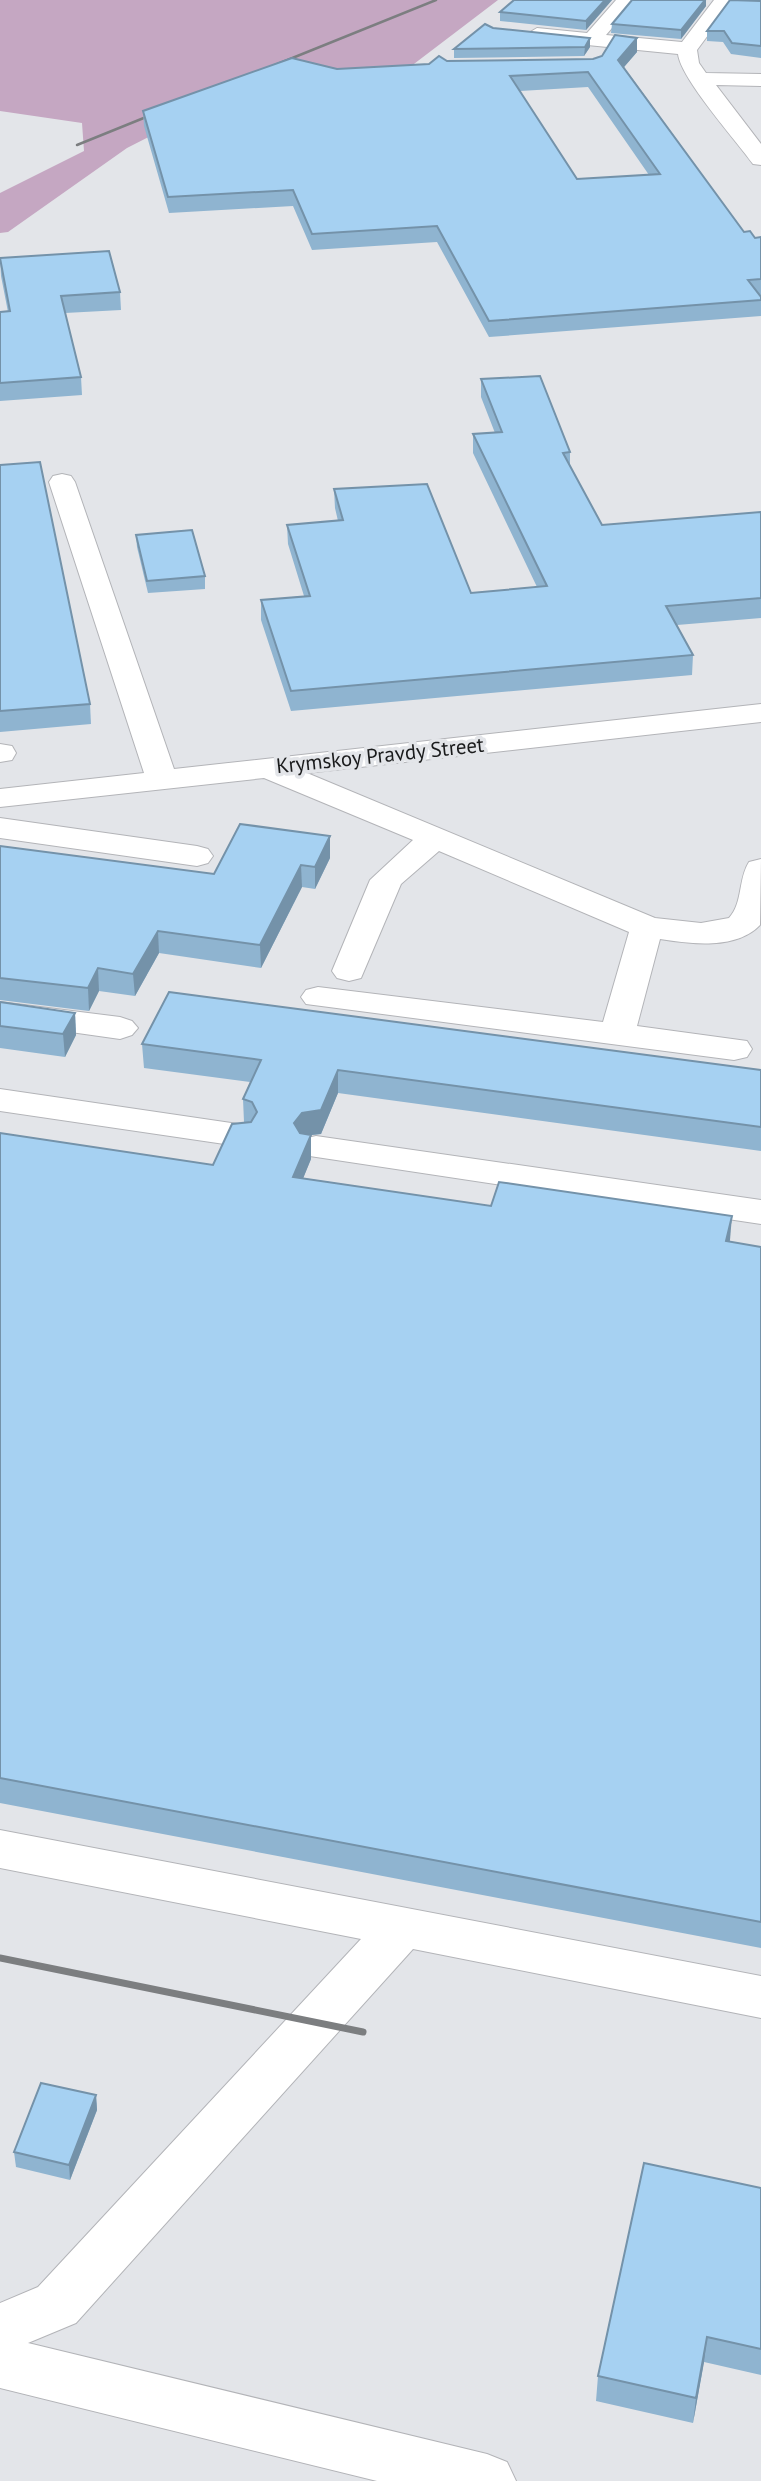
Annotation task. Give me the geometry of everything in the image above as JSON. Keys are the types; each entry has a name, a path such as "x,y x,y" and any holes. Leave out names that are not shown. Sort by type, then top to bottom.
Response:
{"street":[{"path":"724,0 688,48 688,64 761,159"},
{"path":"599,46 619,1"},
{"path":"517,32 599,46 688,48"},
{"path":"698,79 761,80"},
{"path":"62,482 162,780"},
{"name":"Krymskoy Pravdy Street","path":"0,797 761,714"},
{"path":"268,768 647,928 677,932 734,929 748,919 761,869"},
{"path":"0,828 197,856"},
{"path":"349,971 386,880 435,838"},
{"path":"617,1035 647,928"},
{"path":"318,997 734,1049"},
{"path":"0,1012 120,1028"},
{"path":"0,1100 238,1135"},
{"path":"316,1147 761,1212"},
{"path":"0,1849 761,1997"},
{"path":"0,2329 57,2305 403,1927"},
{"path":"0,2362 487,2481"}],"shaded area":[{"path":"0,0 498,0 406,70 286,67 127,148 8,232 0,233 0,193 84,151 82,123 0,111"}],"building":[{"path":"514,0 605,0 586,21 500,12"},
{"path":"632,0 705,0 681,30 612,24"},
{"path":"730,0 761,1 761,46 732,43 724,31 707,31"},
{"path":"485,24 493,28 590,38 585,47 454,49"},
{"path":"615,35 637,38 618,60 744,232 750,231 755,238 761,237 761,279 748,280 761,300 489,321 437,226 312,234 293,190 168,197 143,111 292,58 337,69 429,64 439,56 447,61 593,59 602,56","holes":["588,72 660,174 577,179 510,76"]},
{"path":"109,251 120,292 61,296 81,377 0,383 0,312 10,311 0,258"},
{"path":"540,376 570,452 563,453 602,525 761,512 761,598 666,606 693,655 291,691 261,600 310,596 287,525 343,520 334,489 427,484 471,593 547,586 473,434 502,432 481,379"},
{"path":"40,462 90,704 0,711 0,465"},
{"path":"192,530 205,576 147,581 136,535"},
{"path":"240,824 330,836 315,867 301,865 260,945 158,931 133,974 98,968 88,988 0,978 0,846 214,874"},
{"path":"169,992 761,1070 761,1127 338,1070 321,1110 302,1113 294,1123 300,1133 311,1135 293,1177 491,1206 499,1182 732,1216 726,1241 761,1247 761,1922 0,1778 0,1133 213,1165 232,1124 251,1122 257,1112 252,1102 243,1099 261,1060 142,1044"},
{"path":"0,1002 75,1013 63,1034 0,1026"},
{"path":"41,2083 96,2095 69,2165 14,2152"},
{"path":"644,2163 761,2188 761,2349 707,2337 696,2398 598,2376"}],"railway":[{"path":"275,65 436,0"},
{"path":"77,145 161,111"},
{"path":"0,1958 363,2032"}]}
